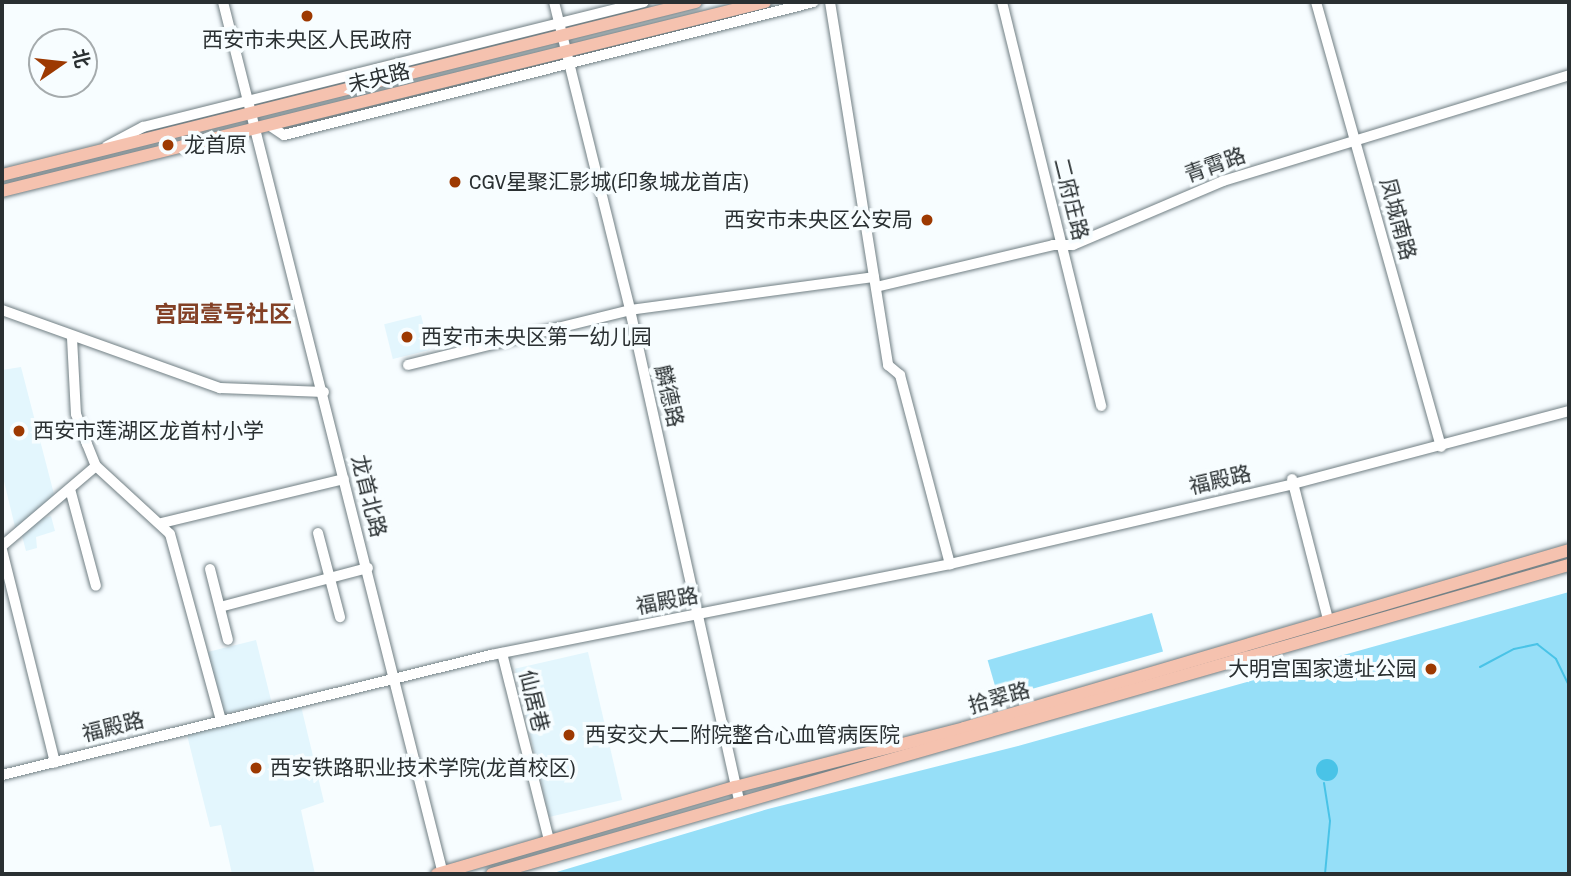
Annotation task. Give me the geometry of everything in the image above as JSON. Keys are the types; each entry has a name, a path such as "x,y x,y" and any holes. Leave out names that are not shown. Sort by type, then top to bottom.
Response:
{"main road":[{"name":"未央路","path":"2,175 95,152 253,106 560,28 696,2"},
{"name":"未央路","path":"2,191 262,127 569,58 765,2"},
{"name":"拾翠路","path":"441,874 735,787 964,728 1569,550"},
{"name":"拾翠路","path":"492,874 739,800 1569,565"}],"street":[{"path":"223,2 253,106"},
{"path":"230,2 253,106"},
{"name":"麟德路","path":"554,2 630,310 739,800"},
{"path":"560,28 644,2"},
{"path":"569,58 814,2"},
{"path":"830,2 888,365 900,375 950,564"},
{"name":"二府庄路","path":"1002,2 1101,406"},
{"name":"凤城南路","path":"1317,2 1441,445"},
{"name":"青霄路","path":"408,365 630,310 875,282 1073,245 1223,181 1569,75"},
{"name":"龙首北路","path":"253,106 262,127 344,479 395,677 441,874"},
{"path":"2,310 72,338 220,388 324,392"},
{"path":"72,338 76,414 96,466 162,523 176,554 221,720"},
{"name":"福殿路","path":"2,775 502,653 950,564 1441,445 1569,408"},
{"path":"55,762 2,548 96,466"},
{"path":"162,523 344,479"},
{"path":"1291,482 1328,619"},
{"path":"70,489 96,586"},
{"path":"318,533 340,617"},
{"path":"219,607 368,568"},
{"path":"210,569 228,640"},
{"name":"仙居巷","path":"502,653 549,840"}],"shaded area":[{"name":"西安市未央区第一幼儿园","path":"421,315 430,350 393,359 384,324"},
{"name":"西安市莲湖区龙首村小学","path":"21,367 55,498 16,531 2,473 2,370"},
{"path":"51,516 55,531 36,537 37,548 26,551 21,532 34,521"},
{"name":"大明宫国家遗址公园","path":"1569,592 1569,874 550,874 768,809 1018,746"},
{"path":"1152,613 1163,651 999,699 988,660"},
{"path":"256,640 271,702 219,715 204,653"},
{"name":"西安交大二附院整合心血管病医院","path":"588,652 622,800 549,817 515,669"},
{"name":"西安铁路职业技术学院(龙首校区)","path":"301,706 324,802 301,810 315,874 232,874 221,825 210,827 187,735"},
{"path":"1327,759 1337,766 1338,770 1331,780 1327,781 1317,774 1316,770 1323,760"}],"waterway":[{"path":"1480,667 1514,649 1537,644 1556,659 1569,686"},
{"path":"1569,732 1569,751"},
{"path":"1324,783 1330,821 1325,874"}],"place":[{"name":"西安市未央区人民政府","path":"307,16"},
{"name":"龙首原","path":"168,145"},
{"name":"CGV星聚汇影城(印象城龙首店)","path":"455,182"},
{"name":"西安市未央区公安局","path":"927,220"},
{"name":"西安市未央区第一幼儿园","path":"407,337"},
{"name":"西安市莲湖区龙首村小学","path":"19,431"},
{"name":"大明宫国家遗址公园","path":"1431,669"},
{"name":"西安交大二附院整合心血管病医院","path":"569,735"},
{"name":"西安铁路职业技术学院(龙首校区)","path":"256,768"}],"district":[{"name":"宫园壹号社区","path":"223,314"}]}
